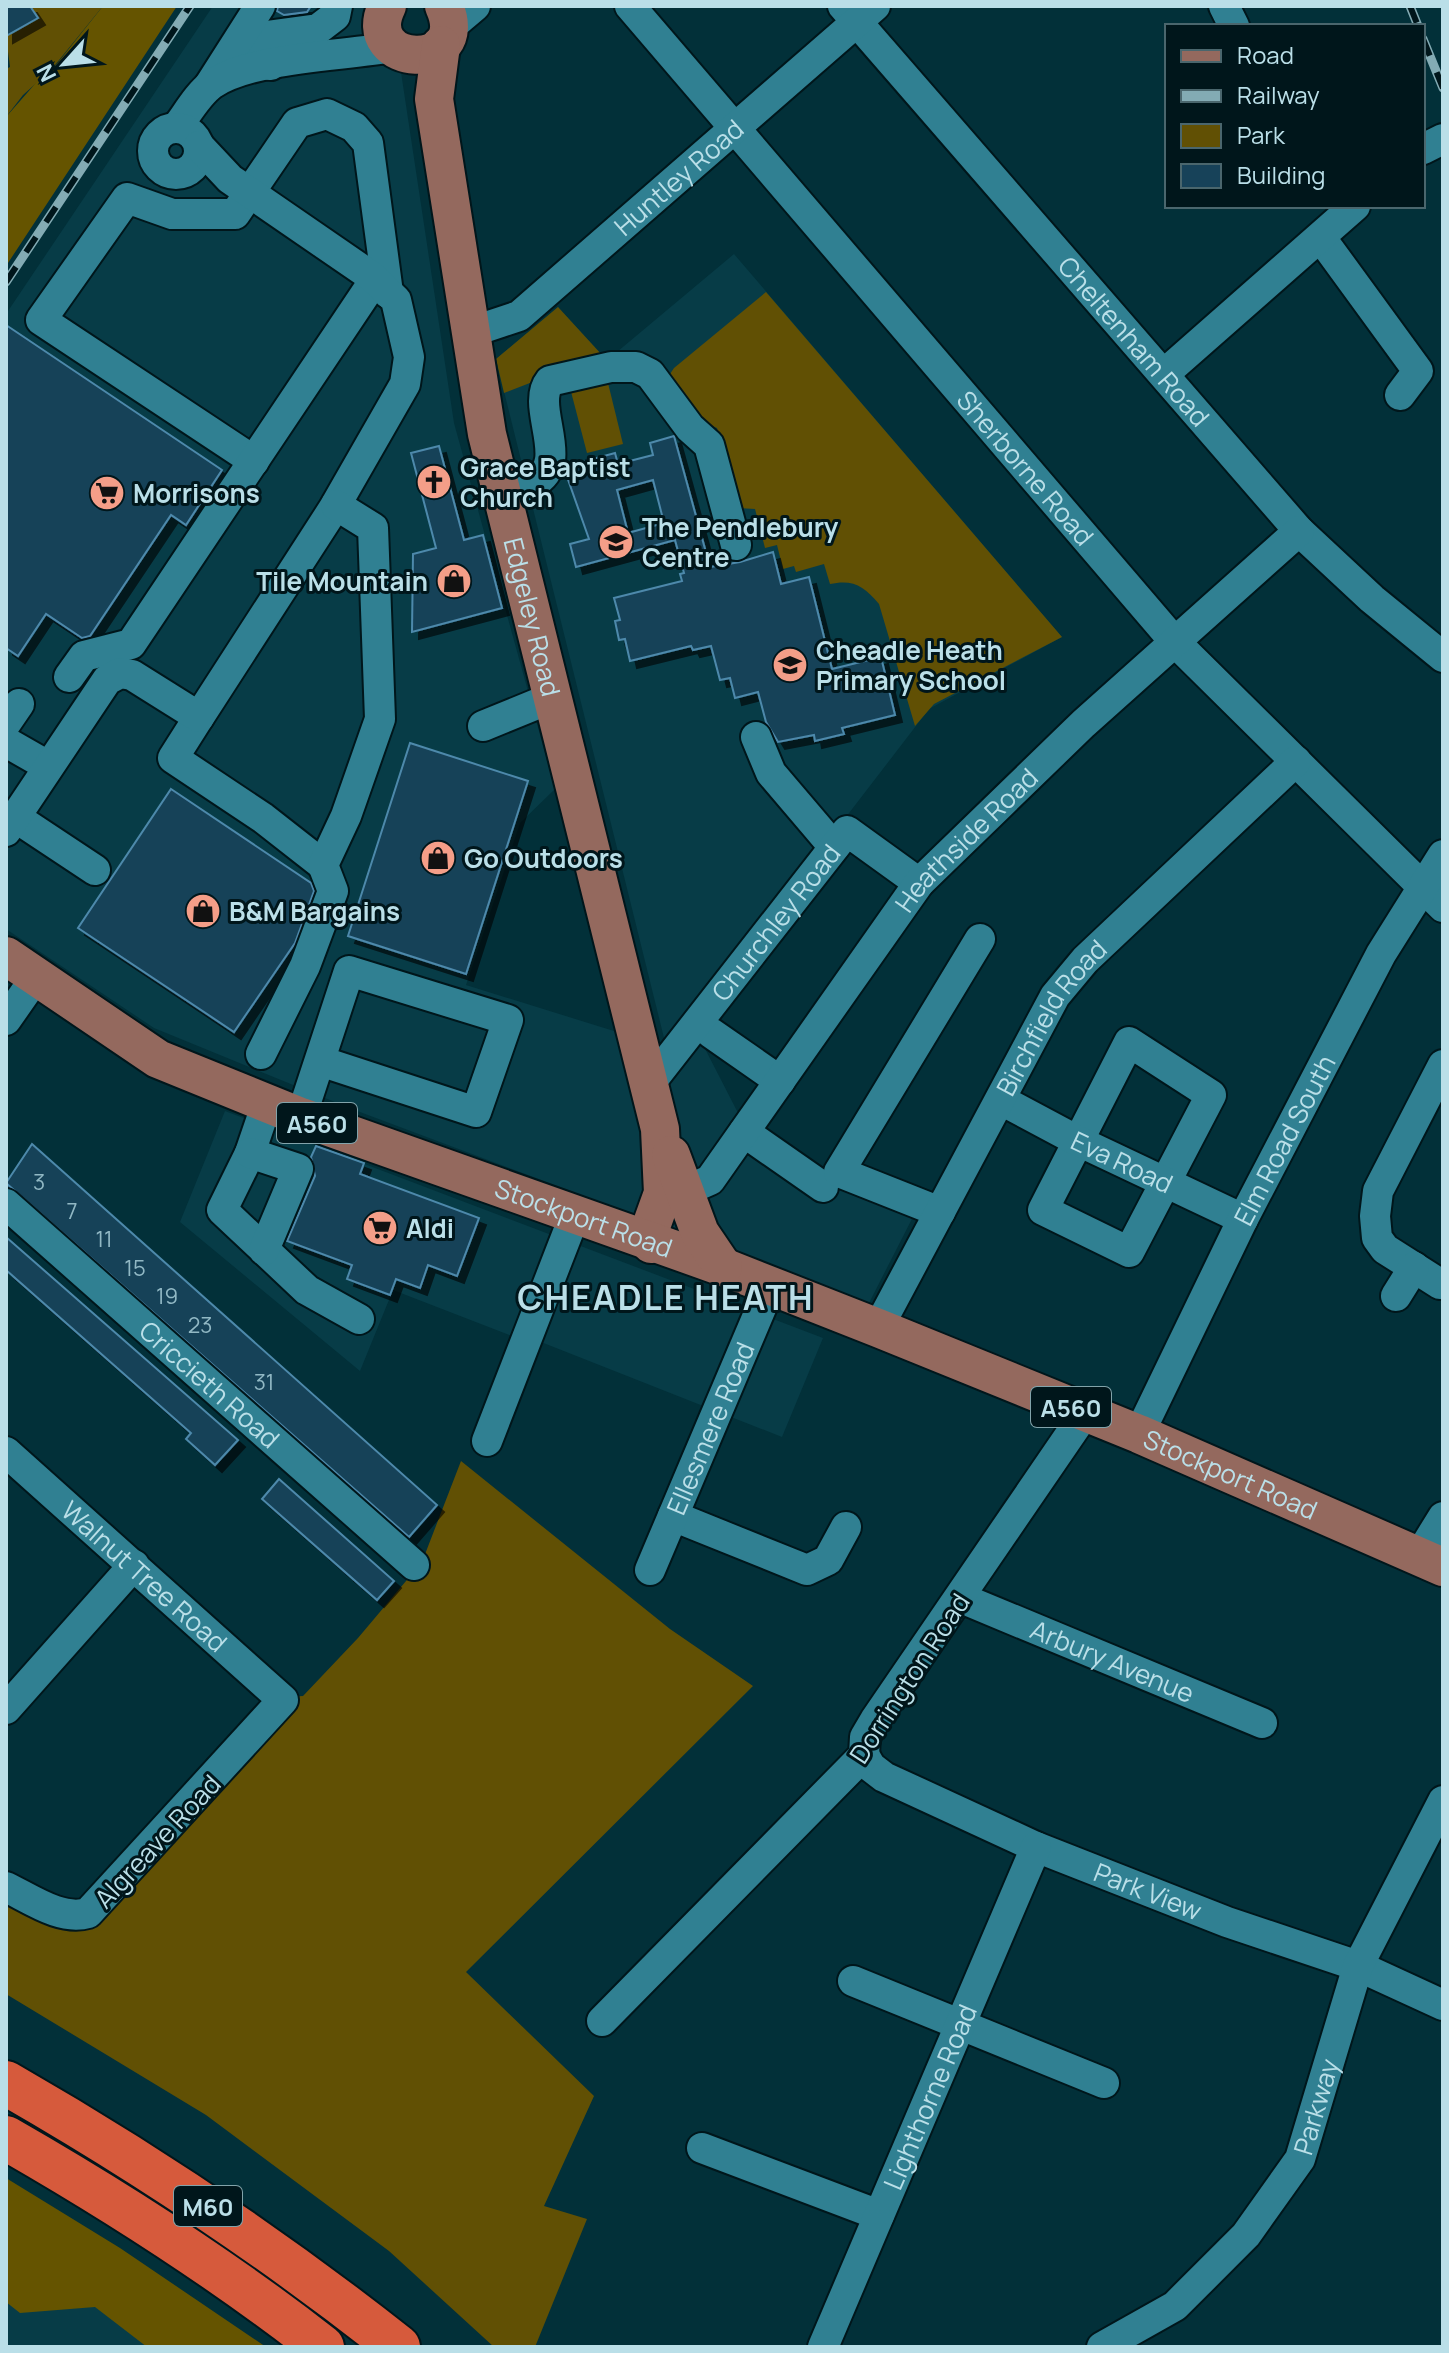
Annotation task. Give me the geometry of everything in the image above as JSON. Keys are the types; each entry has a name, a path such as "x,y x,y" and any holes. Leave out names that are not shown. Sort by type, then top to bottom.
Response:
{"highway":[{"name":"M60","path":"6,2083 171,2181 319,2284 398,2347"},
{"name":"M60","path":"6,2138 130,2211 322,2347"}],"main road":[{"name":"Edgeley Road","path":"422,26 487,434 502,491 526,636 554,697 650,1083 676,1212 700,1233 723,1267"},
{"name":"Stockport Road","path":"21,967 158,1059 301,1117 574,1217 676,1212 723,1267 1139,1434 1431,1561"}],"street":[{"path":"179,175 193,168 190,137 209,86 260,6"},
{"path":"271,65 263,64 252,51 259,37 318,29 335,16 337,6"},
{"name":"Sherborne Road","path":"630,6 1174,641 1433,898"},
{"path":"1224,6 1233,24"},
{"name":"Huntley Road","path":"471,332 519,316 734,126 858,11"},
{"name":"Cheltenham Road","path":"858,11 1299,531 1372,599 1443,657"},
{"path":"190,137 226,99 332,54 422,26"},
{"path":"209,86 232,74 332,54"},
{"path":"69,677 84,656 131,644 254,461 381,287 368,143 354,127 327,114 297,123 240,185 235,214 172,214 127,198 41,320 254,461"},
{"path":"240,185 163,171 152,152 156,137 190,137 240,185 396,300 406,332 409,357 405,384 336,505 173,758 263,818 323,865 333,891 305,966 261,1054"},
{"path":"1425,148 1443,139"},
{"path":"1164,374 1336,218 1418,371 1400,395"},
{"path":"502,491 535,483 545,473 551,447 545,391 550,381 598,369 636,367 661,385 690,428 709,445 736,545"},
{"path":"323,865 346,816 380,719 373,528 336,505"},
{"name":"Heathside Road","path":"676,1212 744,1132 919,883 1174,641 1299,531"},
{"path":"95,870 10,824 91,700 107,680 120,673 132,675 199,717"},
{"path":"483,726 554,697"},
{"path":"756,737 771,773 834,847"},
{"path":"6,742 48,766"},
{"name":"Birchfield Road","path":"878,1328 1055,996 1085,960 1296,761"},
{"name":"Churchley Road","path":"650,1083 847,831 919,883"},
{"name":"Elm Road South","path":"1139,1434 1243,1219 1381,954 1433,898 1443,855"},
{"path":"940,1212 839,1172 980,939"},
{"path":"6,1020 21,967"},
{"path":"301,1117 349,971 508,1020 476,1112 320,1061"},
{"path":"711,1033 780,1081"},
{"path":"1129,1042 1211,1095 1129,1252 1043,1210 1076,1140 1129,1042"},
{"path":"1440,1284 1385,1249 1377,1238 1375,1216 1378,1191 1443,1065"},
{"name":"Eva Road","path":"1001,1100 1076,1140 1243,1219"},
{"path":"267,1103 250,1153 222,1210 307,1290 359,1319"},
{"path":"744,1132 823,1187"},
{"path":"250,1153 298,1169 264,1250"},
{"name":"Criccieth Road","path":"6,1204 414,1565"},
{"path":"487,1441 574,1217"},
{"path":"1396,1296 1414,1267"},
{"name":"Ellesmere Road","path":"650,1570 770,1287"},
{"name":"Dorrington Road","path":"602,2021 864,1755 865,1737 875,1720 1085,1413"},
{"name":"Walnut Tree Road","path":"6,1452 283,1700"},
{"path":"673,1516 807,1570 828,1560 846,1527"},
{"path":"1431,1561 1443,1517"},
{"path":"6,1709 134,1565"},
{"name":"Arbury Avenue","path":"961,1598 1262,1723"},
{"name":"Algreave Road","path":"6,1887 64,1914 75,1917 88,1913 283,1700"},
{"name":"Park View","path":"864,1755 871,1767 884,1777 1036,1847 1227,1922 1358,1966 1443,2005"},
{"name":"Parkway","path":"1102,2347 1175,2306 1246,2235 1300,2159 1358,1966 1443,1801"},
{"name":"Lighthorne Road","path":"823,2347 1036,1847"},
{"path":"853,1981 1104,2083"},
{"path":"702,2148 879,2215"}],"shaded area":[{"path":"103,6 177,6 6,266 6,117 49,68 52,70"},
{"path":"213,6 391,6 454,423 555,789 520,823 466,985 630,1036 665,1082 700,1039 754,1144 917,1209 869,1303 352,1109 154,1028 6,929 6,314"},
{"name":"Cheadle Heath Primary School","path":"734,254 1062,637 929,709 667,1050 496,359 558,307 602,355 611,357"},
{"path":"225,1111 823,1338 782,1437 541,1342 522,1340 393,1290 360,1371 180,1222"},
{"path":"6,2178 120,2248 266,2347 147,2347 95,2307 20,2313 6,2302"},
{"path":"6,2213 204,2347 6,2347"}],"green space":[{"path":"30,6 103,6 51,70 23,95 6,117 6,69 10,67 6,36 36,17"},
{"path":"766,292 1062,637 934,704 915,726 879,604 858,585 845,582 830,584 824,564 796,572 794,566 783,569 777,545 765,548 755,509 738,508 717,428 697,420 668,377 674,368"},
{"path":"558,307 602,355 504,393 496,359"},
{"path":"606,375 623,444 587,453 569,384"},
{"path":"461,1461 670,1629 753,1686 466,1972 594,2096 544,2206 587,2219 535,2347 494,2347 389,2251 206,2115 6,1994 6,1893 71,1923 286,1697 303,1696 358,1638 422,1562"}],"building":[{"path":"6,6 30,6 38,18 6,36"},
{"path":"278,6 311,6 307,12 284,15 277,11"},
{"name":"Morrisons","path":"6,325 222,470 186,525 171,515 90,636 82,638 46,614 18,656 6,648"},
{"path":"674,436 710,567 773,552 781,584 809,577 832,669 881,657 895,715 842,728 844,734 815,741 814,735 778,742 766,722 758,692 735,698 730,678 720,680 711,646 693,650 691,646 630,661 625,639 619,640 615,621 620,620 614,598 682,581 680,574 684,573 675,540 576,567 570,544 589,539 565,471 567,466 615,453 618,464 653,455 650,443","holes":["653,480 664,523 628,533 617,490"]},
{"name":"Tile Mountain","path":"439,446 464,540 483,535 502,608 412,632 413,554 436,548 411,453"},
{"name":"Go Outdoors","path":"410,743 528,781 466,974 348,936"},
{"name":"B&M Bargains","path":"171,789 311,883 314,891 295,943 234,1032 78,928"},
{"path":"32,1144 437,1505 409,1537 6,1183"},
{"name":"Aldi","path":"316,1146 364,1163 360,1174 479,1218 457,1276 428,1265 420,1288 396,1279 390,1295 347,1279 352,1265 287,1241 315,1176 311,1157"},
{"path":"6,1237 238,1440 215,1465 186,1439 191,1433 6,1270"},
{"path":"279,1479 394,1581 377,1600 262,1499"}],"railway":[{"path":"6,282 190,6"},
{"path":"1410,6 1417,24"},
{"path":"1425,44 1443,88"}],"place":[{"name":"Grace Baptist Church","path":"434,482"},
{"name":"Morrisons","path":"107,493"},
{"name":"The Pendlebury Centre","path":"616,542"},
{"name":"Tile Mountain","path":"454,581"},
{"name":"Cheadle Heath Primary School","path":"790,665"},
{"name":"Go Outdoors","path":"438,858"},
{"name":"B&M Bargains","path":"203,911"},
{"name":"Aldi","path":"380,1228"}],"district":[{"name":"CHEADLE HEATH","path":"666,1297"}]}
